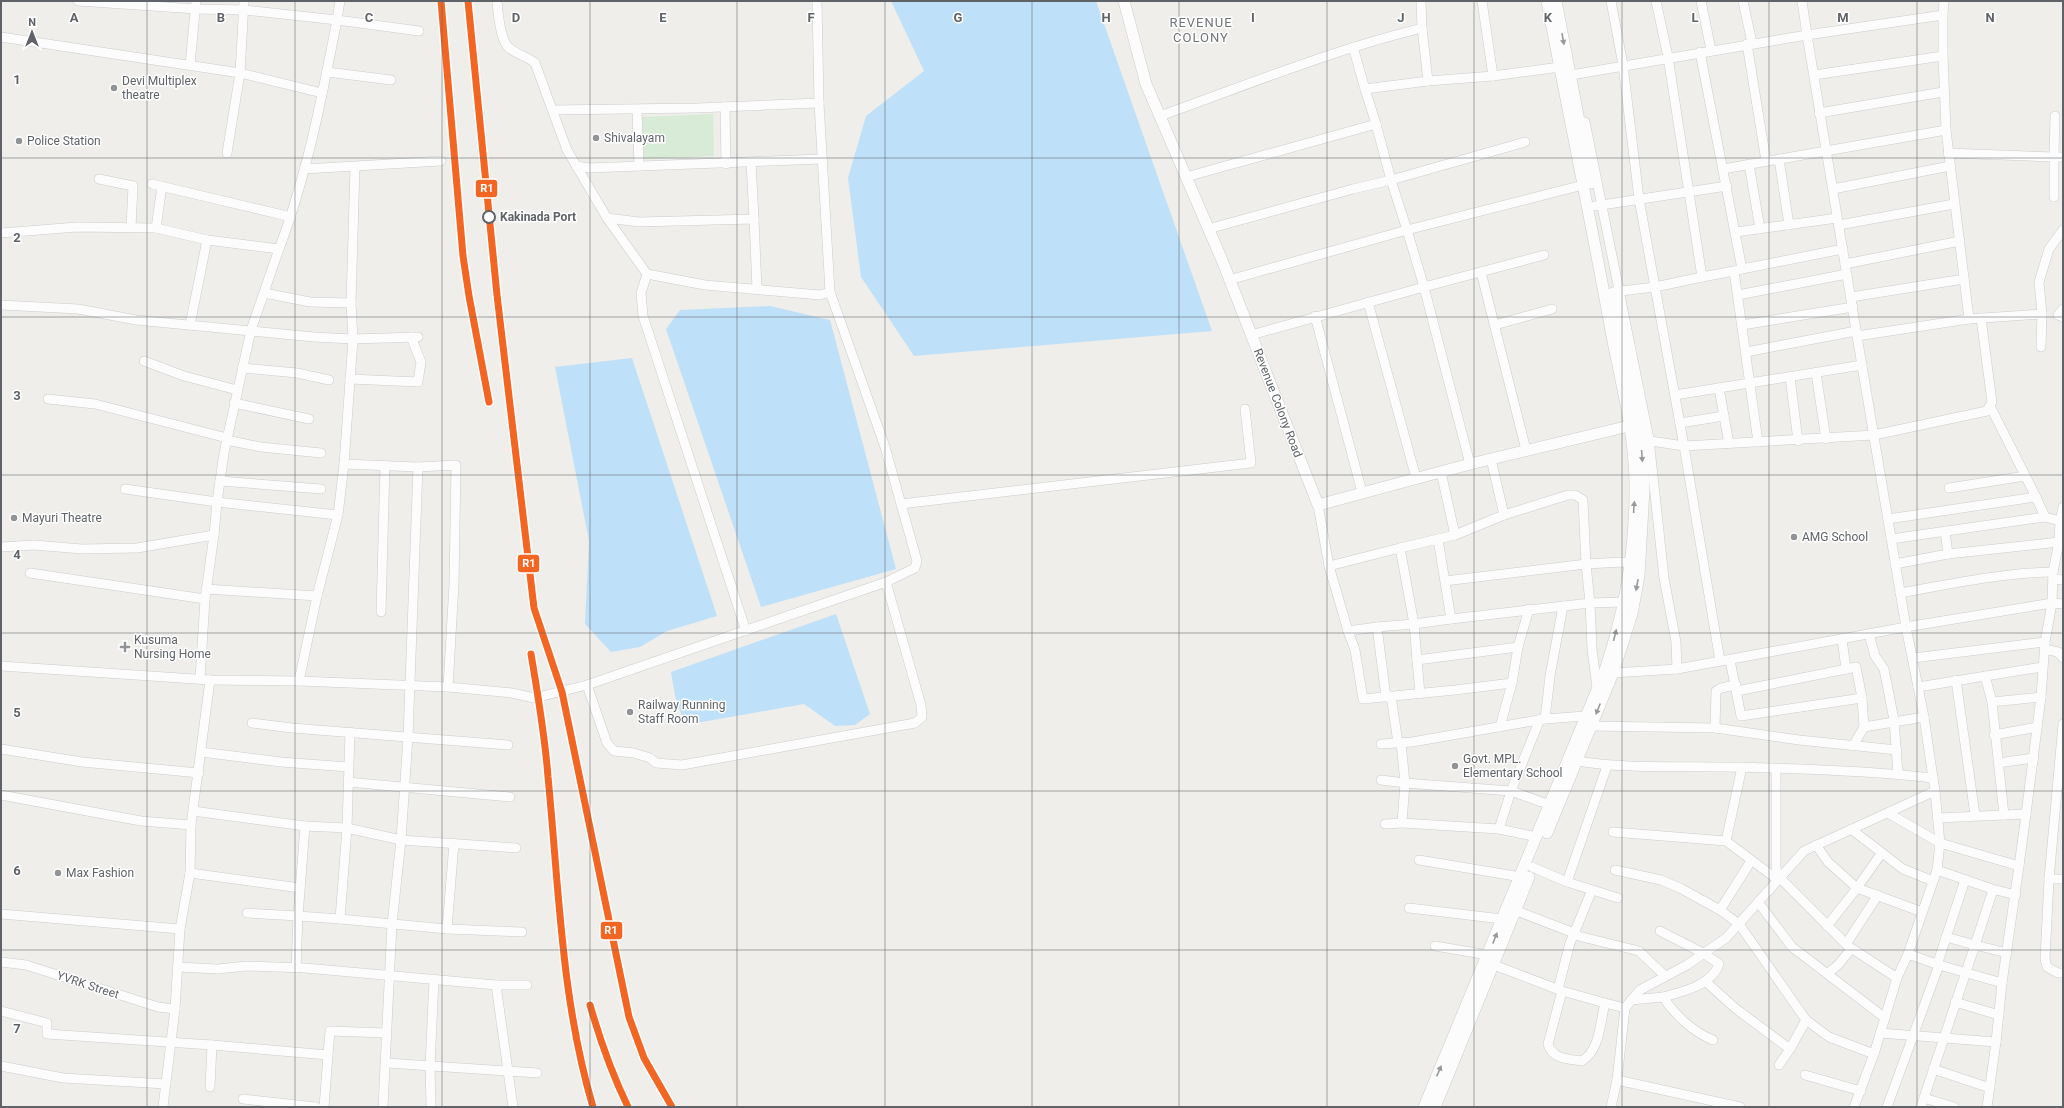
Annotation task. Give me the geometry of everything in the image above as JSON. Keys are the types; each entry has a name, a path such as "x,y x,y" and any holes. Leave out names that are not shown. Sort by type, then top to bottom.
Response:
{"street":[{"path":"78,1 244,6 419,31"},
{"path":"200,679 206,589 226,439 236,390 251,330 291,216 304,169 327,72 340,1"},
{"path":"497,1 504,40 508,47 530,58 535,63 567,150 607,218 647,274 705,285 820,294 830,292"},
{"path":"1,666 210,680 299,681 448,687 512,693 534,698 587,685 746,631 886,582 915,568 917,561 885,447 830,292 819,103 817,1"},
{"name":"Revenue Colony Road","path":"1124,1 1146,84 1229,280 1318,505"},
{"path":"1421,1 1422,28 1428,81"},
{"path":"1482,1 1493,76"},
{"path":"1547,1 1598,206 1612,292 1676,642 1678,669"},
{"path":"1435,1107 1494,965 1521,877 1550,805 1609,672 1632,614 1639,576 1644,489 1640,440 1629,426 1612,292 1583,185 1565,74 1556,1"},
{"path":"1611,1 1623,65 1639,199 1680,423 1720,661"},
{"path":"1656,1 1668,57 1687,191 1702,277"},
{"path":"1701,1 1711,50"},
{"path":"1743,1 1766,161"},
{"path":"1802,1 1819,113 1895,564 1924,718 1935,791 1940,843 1933,881 1908,954 1897,978 1874,1054 1854,1107"},
{"path":"1944,1 1943,56 1946,130 1954,204 1970,319"},
{"path":"190,65 196,5"},
{"path":"227,153 240,73 244,6"},
{"path":"1365,90 1428,81 1493,76 1565,74 1749,44 1944,15"},
{"path":"1160,116 1353,47 1422,28"},
{"path":"1,37 240,73 322,93"},
{"path":"1353,47 1391,180 1424,287 1470,464"},
{"path":"1700,52 1736,232 1738,295 1758,442"},
{"path":"1814,75 1943,56"},
{"path":"327,72 391,80"},
{"path":"1819,113 1944,92"},
{"path":"552,110 637,110 819,103"},
{"path":"725,107 726,164"},
{"path":"637,110 639,166"},
{"path":"2054,197 2059,157 2055,116"},
{"path":"1186,177 1376,124"},
{"path":"1723,169 1946,130"},
{"path":"1208,229 1525,142"},
{"path":"1948,153 2059,157"},
{"path":"1779,159 1789,225"},
{"path":"576,166 590,168 822,160"},
{"path":"304,169 441,161"},
{"path":"751,162 757,289"},
{"path":"1749,164 1760,229"},
{"path":"1833,189 1950,166"},
{"path":"299,681 317,596 338,515 344,464 353,339 351,304 355,167"},
{"path":"100,179 133,186 131,228"},
{"path":"152,184 291,216"},
{"path":"1229,280 1407,230 1583,185"},
{"path":"156,228 162,186"},
{"path":"1598,206 1727,186"},
{"path":"1736,232 1789,225 1838,222 1954,204"},
{"path":"607,218 640,222 754,219"},
{"path":"1,233 77,227 156,228 207,240 279,249"},
{"path":"2042,347 2042,314 2039,282 2049,249 2063,230"},
{"path":"190,324 207,240"},
{"path":"1845,264 1960,241"},
{"path":"1612,292 1655,287 1843,249"},
{"path":"1251,335 1315,316 1544,254"},
{"path":"1481,272 1526,450"},
{"path":"647,274 641,293 643,316 746,631"},
{"path":"1738,295 1847,274"},
{"path":"1851,297 1964,279"},
{"path":"264,293 310,302 351,304"},
{"path":"1368,302 1416,478"},
{"path":"1,305 78,309 136,320 314,337 353,339 414,337 421,362 418,382 350,379"},
{"path":"1742,325 1852,307"},
{"path":"1495,325 1552,309"},
{"path":"2063,309 2058,315 2063,317"},
{"path":"1746,352 1857,334 1970,319 2042,314"},
{"path":"1315,316 1362,492"},
{"path":"1640,440 1684,446 1798,441 1874,435 1987,411 1992,402 1981,318"},
{"path":"144,361 184,376 236,390"},
{"path":"1675,395 1862,365"},
{"path":"242,368 297,373 329,380"},
{"path":"1816,373 1826,439"},
{"path":"1790,377 1798,441"},
{"path":"1719,388 1729,444"},
{"path":"48,399 95,404 261,447 321,453"},
{"path":"234,403 309,419"},
{"path":"1990,406 2045,517"},
{"path":"901,504 1251,463 1245,409"},
{"path":"1680,423 1724,416"},
{"path":"1512,682 1420,694 1363,699 1355,650 1329,566 1318,505 1470,464 1629,426"},
{"path":"1597,688 1609,672 1631,563 1635,490 1640,440"},
{"path":"1491,459 1504,515"},
{"path":"344,464 418,467 456,465 454,584 448,687"},
{"path":"381,612 385,465"},
{"path":"383,1107 387,1063 386,1033 392,924 401,840 408,737 418,467"},
{"path":"1441,472 1455,535"},
{"path":"1949,488 2025,476"},
{"path":"220,481 321,489"},
{"path":"125,489 217,502 338,515"},
{"path":"1329,566 1455,535 1504,515 1568,495 1580,497 1583,500 1586,564 1597,688 1577,761 1532,867 1511,909 1502,919 1424,1107"},
{"path":"1888,519 2036,497"},
{"path":"1987,1107 2002,983 2016,895 2038,727 2044,645 2052,603 2053,575 2059,562 2063,507"},
{"path":"1891,539 2045,517 2062,521"},
{"path":"1945,531 1948,554"},
{"path":"1,547 34,545 82,549 137,548 214,535"},
{"path":"1438,539 1451,619"},
{"path":"1895,564 1948,554 2061,542"},
{"path":"1400,548 1414,624 1420,694"},
{"path":"1445,581 1586,564 1631,563"},
{"path":"30,573 205,599"},
{"path":"1900,593 1995,578 2053,575 2063,580"},
{"path":"587,685 607,743 614,751 634,753 650,758 656,763 666,765 682,765 915,724 922,717 921,705 886,582"},
{"path":"206,589 317,596"},
{"path":"1348,631 1529,609 1590,603 1623,602"},
{"path":"1609,672 1678,669 1906,627 2052,603 2063,604"},
{"path":"1498,829 1511,791 1542,719 1563,606"},
{"path":"1500,727 1512,682 1518,648 1529,609"},
{"path":"1377,627 1389,696 1400,743 1405,783 1402,823"},
{"path":"1869,634 1875,656 1884,669 1894,723 1898,774"},
{"path":"1842,639 1846,669"},
{"path":"1913,658 2044,645 2058,652 2063,658"},
{"path":"1417,660 1518,648"},
{"path":"1730,660 1741,716 1741,732"},
{"path":"1716,728 1716,691 1721,688 1736,688 1856,667 1862,698 1864,727 1853,746"},
{"path":"1918,687 2042,667"},
{"path":"1985,676 1992,702 1994,735 2004,814"},
{"path":"163,1107 175,1009 180,929 190,873 191,825 210,680"},
{"path":"1956,680 1975,815"},
{"path":"1992,702 2041,697"},
{"path":"1741,716 1862,698"},
{"path":"1864,727 1924,718"},
{"path":"1381,744 1400,743 1542,719 1716,728 1853,746 1897,750"},
{"path":"252,724 508,745"},
{"path":"2063,724 2060,787 2049,879 2045,959 2047,967 2058,973 2063,973"},
{"path":"1994,735 2038,727"},
{"path":"340,919 347,828 350,732"},
{"path":"1,749 82,762 199,773"},
{"path":"201,752 281,762 348,767"},
{"path":"1998,763 2034,758"},
{"path":"1577,761 1607,766 1742,767 1898,774 1933,778"},
{"path":"1567,882 1607,766"},
{"path":"1726,841 1742,767"},
{"path":"1776,769 1776,867 1779,879"},
{"path":"1380,780 1511,791 1550,805"},
{"path":"348,782 510,797"},
{"path":"1611,1107 1617,1080 1628,1004 1640,990 1687,965 1726,938 1804,851 1935,791"},
{"path":"1,795 141,821 191,825"},
{"path":"193,811 305,826 347,828 401,840 516,848"},
{"path":"1888,813 1940,843 2019,866"},
{"path":"1938,818 1975,815 2026,814"},
{"path":"1385,824 1402,823 1498,829 1537,837"},
{"path":"296,968 298,916 305,826"},
{"path":"1851,830 1881,854 1903,869 1933,881"},
{"path":"1613,832 1726,841 1779,879 1848,946 1897,978"},
{"path":"447,929 454,843"},
{"path":"1816,845 1832,866 1857,888 1922,912"},
{"path":"1827,926 1857,888 1881,854"},
{"path":"1419,860 1521,877"},
{"path":"1720,910 1751,860"},
{"path":"1532,867 1567,882 1618,898"},
{"path":"1615,870 1661,880 1680,888 1720,910 1739,924 1806,1020 1829,1037 1874,1054"},
{"path":"1936,870 1993,890 2016,895"},
{"path":"190,873 300,888"},
{"path":"2049,879 2063,879"},
{"path":"1887,1107 1914,1037 1965,880"},
{"path":"1592,890 1574,933 1548,1044 1550,1050 1559,1057 1582,1061 1589,1057 1594,1050 1605,1003"},
{"path":"1954,1107 1923,1103 1993,890"},
{"path":"1828,973 1838,966 1848,946 1878,896"},
{"path":"1758,902 1792,947 1885,1018"},
{"path":"1409,908 1502,919"},
{"path":"1511,909 1574,933 1580,937 1639,951 1666,976"},
{"path":"247,913 340,919 447,929 522,932"},
{"path":"1,914 180,929"},
{"path":"1494,965 1560,990 1605,1003 1628,1004 1675,994 1705,981 1716,972 1719,964 1703,953 1660,931"},
{"path":"1946,937 2007,953"},
{"path":"1435,946 1488,955"},
{"path":"1908,954 1938,965 2002,983"},
{"name":"YVRK Street","path":"1,962 26,965 158,1007 175,1009"},
{"path":"178,967 218,969 246,966 296,968 496,985 527,985"},
{"path":"431,1107 430,1067 434,979"},
{"path":"1705,981 1735,1008 1790,1049"},
{"path":"496,985 513,1107"},
{"path":"1663,996 1684,1021 1703,1036 1713,1040"},
{"path":"1955,1002 1999,1015"},
{"path":"1,1010 47,1023 47,1034 212,1045 328,1055"},
{"path":"1779,1065 1790,1049 1806,1020"},
{"path":"324,1107 330,1031 386,1033"},
{"path":"1880,1034 1996,1042"},
{"path":"210,1087 212,1045"},
{"path":"387,1063 537,1073"},
{"path":"1,1066 62,1078 166,1084"},
{"path":"1933,1070 1990,1088"},
{"path":"1805,1075 1861,1091"},
{"path":"1617,1080 1740,1107"},
{"path":"243,1099 316,1107"}],"green space":[{"path":"713,114 714,156 644,159 641,117"}],"water":[{"path":"891,1 1096,1 1212,331 914,356 861,277 848,178 866,116 924,71"},
{"path":"770,306 830,320 896,569 761,607 666,329 680,310"},
{"path":"632,358 717,616 667,631 640,647 611,652 585,624 589,541 555,367"},
{"path":"836,614 870,714 855,725 835,726 804,704 685,725 675,696 671,672"}],"transit line":[{"name":"R1","path":"441,1 463,256 489,402"},
{"name":"R1","path":"468,1 497,295 534,608 562,692 629,1017 644,1058 672,1107"},
{"name":"R1","path":"531,654 545,746 568,984 582,1066 593,1107"},
{"name":"R1","path":"590,1005 607,1057 628,1107"}],"place":[{"name":"Devi Multiplex theatre","path":"114,88"},
{"name":"Shivalayam","path":"596,138"},
{"name":"Police Station","path":"19,141"},
{"name":"Kakinada Port","path":"489,217"},
{"name":"Mayuri Theatre","path":"14,518"},
{"name":"AMG School","path":"1794,537"},
{"name":"Kusuma Nursing Home","path":"125,647"},
{"name":"Railway Running Staff Room","path":"630,712"},
{"name":"Govt. MPL. Elementary School","path":"1455,766"},
{"name":"Max Fashion","path":"58,873"}],"district":[{"name":"REVENUE COLONY","path":"1201,30"}]}
